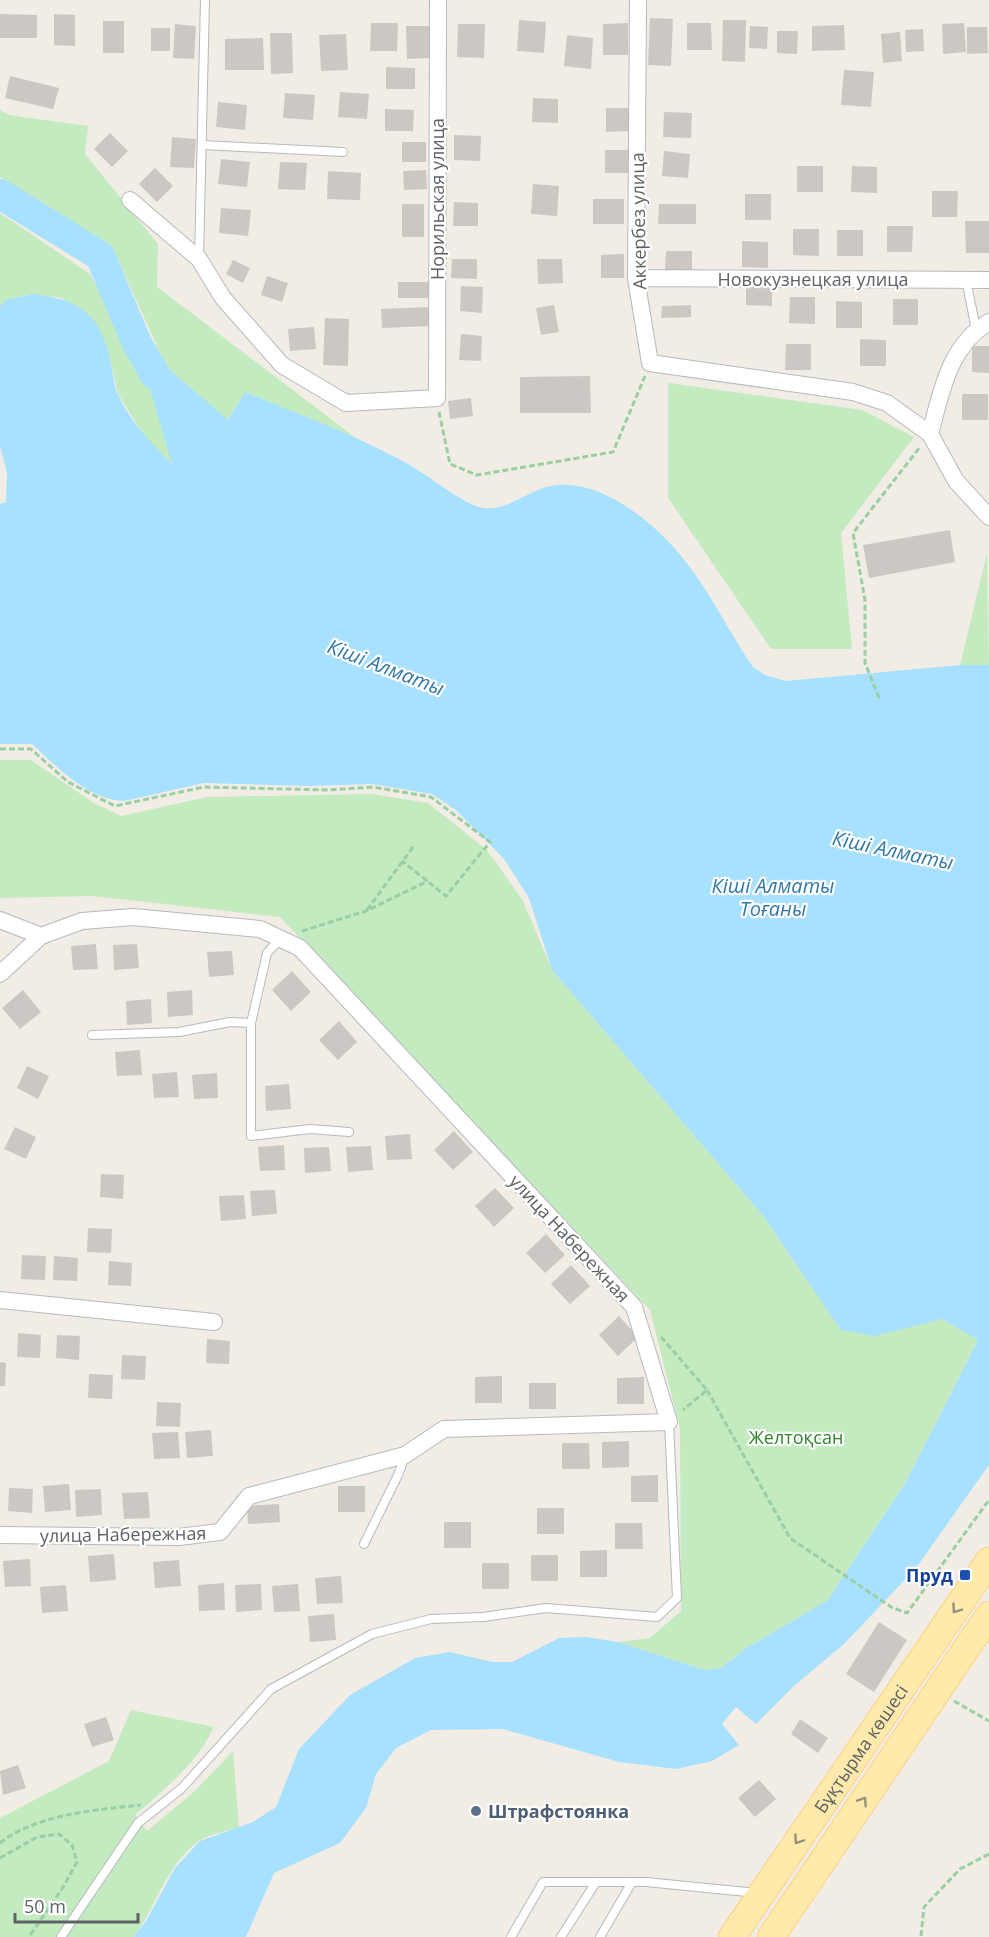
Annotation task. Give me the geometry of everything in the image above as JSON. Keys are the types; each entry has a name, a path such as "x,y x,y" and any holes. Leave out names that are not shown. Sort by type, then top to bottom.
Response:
{"main road":[{"name":"Бұқтырма көшесі","path":"732,1937 989,1561"},
{"name":"Бұқтырма көшесі","path":"771,1937 989,1615"}],"street":[{"name":"Норильская улица","path":"436,398 438,0"},
{"name":"Аккербез улица","path":"638,0 636,278 650,363"},
{"path":"130,200 199,259 223,298 282,365 346,403 436,398"},
{"name":"Новокузнецкая улица","path":"636,278 989,280"},
{"path":"930,434 946,372 983,325"},
{"path":"650,363 853,392 887,403 930,434 956,481 989,518"},
{"name":"улица Набережная","path":"0,1535 178,1537 220,1532 249,1496 405,1455 444,1429 669,1422 634,1307 300,948 260,929 133,917 82,921 41,936"},
{"path":"0,920 41,936 0,974"},
{"path":"0,1300 214,1322"}],"lane":[{"path":"199,259 205,0"},
{"path":"202,145 343,152"},
{"path":"966,280 983,325"},
{"path":"281,938 267,953 251,1023 251,1136 310,1129 349,1132"},
{"path":"92,1035 179,1032 230,1022 251,1023"},
{"path":"62,1937 138,1823 182,1788 271,1689 372,1634 431,1619 483,1617 546,1608 657,1617 677,1598 669,1422"},
{"path":"364,1544 398,1475 405,1455"},
{"path":"511,1937 543,1882 632,1882 762,1893"},
{"path":"561,1937 596,1882"},
{"path":"600,1937 632,1882"}],"path":[{"path":"436,398 450,464 477,475 613,452 650,363"},
{"path":"879,698 865,663 866,600 853,533 930,434"},
{"path":"0,749 31,749 68,782 115,806 204,787 328,790 373,788 431,797 490,842 446,896 402,861"},
{"path":"366,911 413,847"},
{"path":"281,938 366,911 428,881"},
{"path":"660,1336 707,1390 790,1538 891,1607 907,1613 989,1500"},
{"path":"669,1422 707,1390"},
{"path":"936,1692 989,1721"},
{"path":"0,1843 12,1833 79,1811 141,1805 151,1801"},
{"path":"0,1858 37,1837 59,1834 72,1845 76,1862 62,1889 29,1937"},
{"path":"921,1936 924,1907 960,1869 989,1854"}],"green space":[{"path":"0,110 9,115 88,126 85,154 158,244 157,287 356,438 245,392 228,421 167,368 113,249 0,177"},
{"path":"0,213 90,274 151,391 173,465 144,436 118,394 109,355 62,298 38,295 21,296 13,298 0,307"},
{"path":"668,383 862,410 914,437 841,533 852,649 771,649 668,498"},
{"path":"987,553 989,665 960,665"},
{"name":"Желтоқсан","path":"0,760 31,760 94,803 121,816 207,797 372,794 428,803 487,850 523,901 552,970 764,1217 841,1330 874,1335 942,1319 978,1340 907,1480 828,1600 745,1649 721,1668 704,1670 618,1642 650,1638 681,1611 680,1428 650,1310 280,917 93,896 0,898"},
{"path":"131,1710 214,1727 189,1764 135,1815 147,1831 195,1791 233,1751 239,1827 203,1839 188,1850 170,1873 149,1913 133,1937 0,1937 0,1818 109,1761"}],"water":[{"name":"Кіші Алматы Тоғаны","path":"33,294 75,305 93,319 105,343 115,386 123,405 156,448 172,464 136,341 228,420 245,392 323,424 409,464 454,495 473,505 483,508 503,506 540,489 568,485 587,488 623,504 669,542 701,582 753,667 765,675 786,681 960,665 989,665 989,1465 916,1568 844,1644 794,1686 756,1724 736,1707 722,1724 739,1745 712,1761 676,1769 619,1762 503,1729 431,1730 396,1748 376,1774 366,1808 340,1843 274,1873 246,1937 133,1937 146,1921 175,1868 200,1841 253,1822 276,1807 299,1749 350,1695 415,1658 450,1652 492,1662 512,1662 559,1638 586,1637 618,1642 704,1670 721,1668 745,1649 828,1600 907,1480 978,1340 942,1319 874,1336 841,1330 764,1217 552,970 529,898 504,859 457,811 432,794 372,784 310,786 204,783 124,801 110,799 85,788 62,772 32,744 0,744 0,504 6,502 7,473 0,446 0,307 6,300"}],"building":[{"path":"0,14 37,15 37,38 0,38"},
{"path":"54,14 75,15 75,46 54,45"},
{"path":"650,18 673,19 671,66 648,65"},
{"path":"519,20 546,22 544,53 517,51"},
{"path":"723,20 746,20 745,62 722,61"},
{"path":"103,21 124,21 124,53 103,53"},
{"path":"371,23 398,23 397,51 370,51"},
{"path":"628,23 628,55 603,55 603,24"},
{"path":"687,23 711,23 712,50 687,50"},
{"path":"964,23 966,52 943,54 942,24"},
{"path":"175,24 196,26 194,59 173,58"},
{"path":"458,24 485,24 484,58 457,57"},
{"path":"844,25 845,50 812,51 812,26"},
{"path":"406,26 429,26 429,58 407,59"},
{"path":"750,26 768,27 767,49 749,48"},
{"path":"967,27 987,27 988,53 967,54"},
{"path":"151,28 170,28 170,51 151,51"},
{"path":"923,29 924,51 906,52 905,30"},
{"path":"777,31 798,31 797,54 777,53"},
{"path":"900,32 902,61 883,63 881,34"},
{"path":"270,33 292,33 293,73 271,74"},
{"path":"346,34 348,70 321,71 319,35"},
{"path":"567,35 593,38 591,69 564,66"},
{"path":"263,38 264,70 225,70 225,39"},
{"path":"386,67 415,68 415,89 386,89"},
{"path":"844,70 874,72 871,107 841,105"},
{"path":"10,76 59,88 53,109 5,98"},
{"path":"340,92 369,94 367,119 338,117"},
{"path":"285,93 315,95 313,120 283,118"},
{"path":"533,98 558,99 558,123 532,122"},
{"path":"218,102 247,105 245,130 216,127"},
{"path":"606,108 629,108 629,131 606,132"},
{"path":"385,109 414,110 413,131 385,131"},
{"path":"664,112 692,113 691,138 663,137"},
{"path":"110,133 128,151 112,167 94,149"},
{"path":"454,135 481,136 480,161 454,160"},
{"path":"172,137 196,139 194,168 170,167"},
{"path":"402,142 426,142 426,162 402,162"},
{"path":"605,150 628,150 628,173 605,173"},
{"path":"664,151 690,154 688,178 662,176"},
{"path":"221,159 250,162 247,187 218,184"},
{"path":"280,162 307,163 305,190 278,189"},
{"path":"797,166 823,166 823,192 797,192"},
{"path":"852,166 877,167 877,193 851,192"},
{"path":"155,168 173,186 157,202 139,184"},
{"path":"426,170 427,189 404,190 403,171"},
{"path":"328,171 361,173 360,200 327,199"},
{"path":"533,184 559,186 557,216 531,214"},
{"path":"932,191 958,191 957,217 932,217"},
{"path":"745,194 771,194 771,220 745,220"},
{"path":"593,199 624,199 624,224 593,224"},
{"path":"454,202 478,203 478,226 453,226"},
{"path":"402,204 424,204 424,237 402,237"},
{"path":"659,204 696,204 696,224 658,224"},
{"path":"221,208 251,210 248,236 219,233"},
{"path":"965,221 989,221 989,253 966,253"},
{"path":"887,226 913,226 912,252 887,252"},
{"path":"793,229 819,229 819,256 793,255"},
{"path":"837,230 863,230 863,256 837,256"},
{"path":"742,241 768,242 768,268 742,267"},
{"path":"666,251 692,251 692,271 665,271"},
{"path":"624,254 624,278 601,278 601,255"},
{"path":"452,259 477,259 477,279 451,278"},
{"path":"537,259 562,259 563,283 538,284"},
{"path":"233,260 250,268 243,283 226,274"},
{"path":"267,276 288,283 282,302 261,295"},
{"path":"746,279 772,279 772,306 746,305"},
{"path":"398,282 429,282 429,298 398,298"},
{"path":"461,286 483,287 482,313 460,311"},
{"path":"790,297 815,297 815,324 789,323"},
{"path":"893,299 918,299 918,325 893,325"},
{"path":"836,301 862,302 862,328 836,328"},
{"path":"554,305 559,332 541,335 536,308"},
{"path":"691,305 691,317 661,318 662,306"},
{"path":"430,307 431,326 382,328 381,309"},
{"path":"325,318 349,319 348,366 323,365"},
{"path":"314,327 316,349 290,351 288,329"},
{"path":"461,334 482,336 481,361 459,360"},
{"path":"860,339 886,340 886,366 860,366"},
{"path":"786,344 811,344 811,370 785,370"},
{"path":"972,346 989,346 989,373 972,372"},
{"path":"590,376 591,413 520,413 520,377"},
{"path":"962,394 988,394 988,420 962,420"},
{"path":"471,398 473,416 450,419 448,401"},
{"path":"950,530 955,562 869,578 863,545"},
{"path":"96,944 98,969 73,970 71,946"},
{"path":"137,944 139,968 114,970 113,945"},
{"path":"232,951 234,975 209,977 207,952"},
{"path":"292,971 311,992 291,1011 272,990"},
{"path":"23,990 41,1012 20,1029 2,1008"},
{"path":"192,990 193,1015 168,1017 167,992"},
{"path":"151,999 152,1023 127,1025 126,1001"},
{"path":"339,1021 357,1042 338,1060 319,1040"},
{"path":"140,1050 142,1075 117,1076 115,1052"},
{"path":"27,1066 49,1076 38,1099 17,1088"},
{"path":"177,1072 179,1097 154,1098 152,1074"},
{"path":"217,1073 218,1098 194,1099 192,1075"},
{"path":"289,1084 291,1109 266,1111 265,1086"},
{"path":"15,1127 36,1137 26,1159 4,1149"},
{"path":"454,1131 473,1152 453,1170 434,1150"},
{"path":"410,1134 412,1159 387,1160 385,1136"},
{"path":"284,1145 285,1170 260,1171 258,1147"},
{"path":"371,1146 373,1170 348,1172 346,1147"},
{"path":"329,1147 331,1171 305,1173 304,1148"},
{"path":"101,1174 124,1175 123,1199 100,1197"},
{"path":"495,1188 514,1208 494,1227 475,1206"},
{"path":"275,1190 277,1214 252,1216 250,1191"},
{"path":"244,1195 246,1219 221,1221 219,1196"},
{"path":"88,1228 112,1229 111,1253 87,1252"},
{"path":"546,1234 565,1255 545,1273 526,1253"},
{"path":"22,1255 46,1256 45,1280 21,1279"},
{"path":"54,1256 78,1258 77,1281 53,1280"},
{"path":"109,1261 132,1263 131,1286 108,1285"},
{"path":"571,1265 590,1286 570,1304 551,1284"},
{"path":"619,1316 638,1337 618,1356 599,1335"},
{"path":"18,1333 41,1335 40,1358 17,1357"},
{"path":"57,1335 80,1336 79,1360 56,1358"},
{"path":"207,1339 230,1341 229,1364 206,1363"},
{"path":"122,1355 146,1356 145,1380 121,1379"},
{"path":"0,1362 6,1363 5,1386 0,1386"},
{"path":"89,1374 113,1375 112,1399 88,1398"},
{"path":"502,1376 502,1403 475,1403 475,1377"},
{"path":"644,1377 644,1404 617,1404 617,1378"},
{"path":"529,1383 556,1383 556,1409 529,1409"},
{"path":"157,1402 181,1403 180,1427 156,1426"},
{"path":"211,1430 213,1456 187,1458 185,1432"},
{"path":"178,1432 180,1458 154,1459 152,1433"},
{"path":"629,1441 629,1467 602,1468 602,1442"},
{"path":"562,1443 589,1443 590,1469 562,1469"},
{"path":"658,1475 658,1502 631,1502 631,1476"},
{"path":"69,1484 71,1510 45,1512 43,1486"},
{"path":"338,1486 365,1486 365,1512 338,1512"},
{"path":"9,1488 33,1489 32,1513 8,1511"},
{"path":"101,1489 102,1515 76,1517 75,1490"},
{"path":"148,1492 150,1518 124,1519 122,1493"},
{"path":"279,1504 280,1522 248,1524 247,1506"},
{"path":"537,1508 564,1508 564,1534 537,1534"},
{"path":"444,1522 471,1522 471,1548 444,1548"},
{"path":"615,1523 642,1523 643,1549 615,1549"},
{"path":"607,1550 607,1577 580,1577 580,1551"},
{"path":"114,1554 116,1580 90,1582 88,1556"},
{"path":"531,1555 558,1555 558,1581 531,1581"},
{"path":"30,1559 31,1586 5,1587 3,1561"},
{"path":"179,1560 181,1586 155,1588 153,1562"},
{"path":"482,1563 509,1563 509,1589 482,1589"},
{"path":"341,1576 343,1603 317,1604 315,1578"},
{"path":"224,1583 225,1610 199,1611 198,1585"},
{"path":"261,1584 262,1610 236,1612 235,1585"},
{"path":"298,1584 300,1611 274,1612 272,1586"},
{"path":"66,1585 68,1611 42,1613 40,1587"},
{"path":"334,1614 336,1640 310,1642 308,1616"},
{"path":"879,1622 907,1640 874,1692 846,1674"},
{"path":"106,1717 114,1740 92,1747 84,1724"},
{"path":"800,1719 828,1738 818,1753 791,1734"},
{"path":"18,1765 26,1788 3,1795 0,1771"},
{"path":"759,1780 776,1799 755,1817 738,1798"}],"waterway":[{"name":"Кіші Алматы","path":"0,194 100,256 136,341 155,375"}],"place":[{"name":"Пруд","path":"965,1575"},
{"name":"Штрафстоянка","path":"476,1811"}]}
